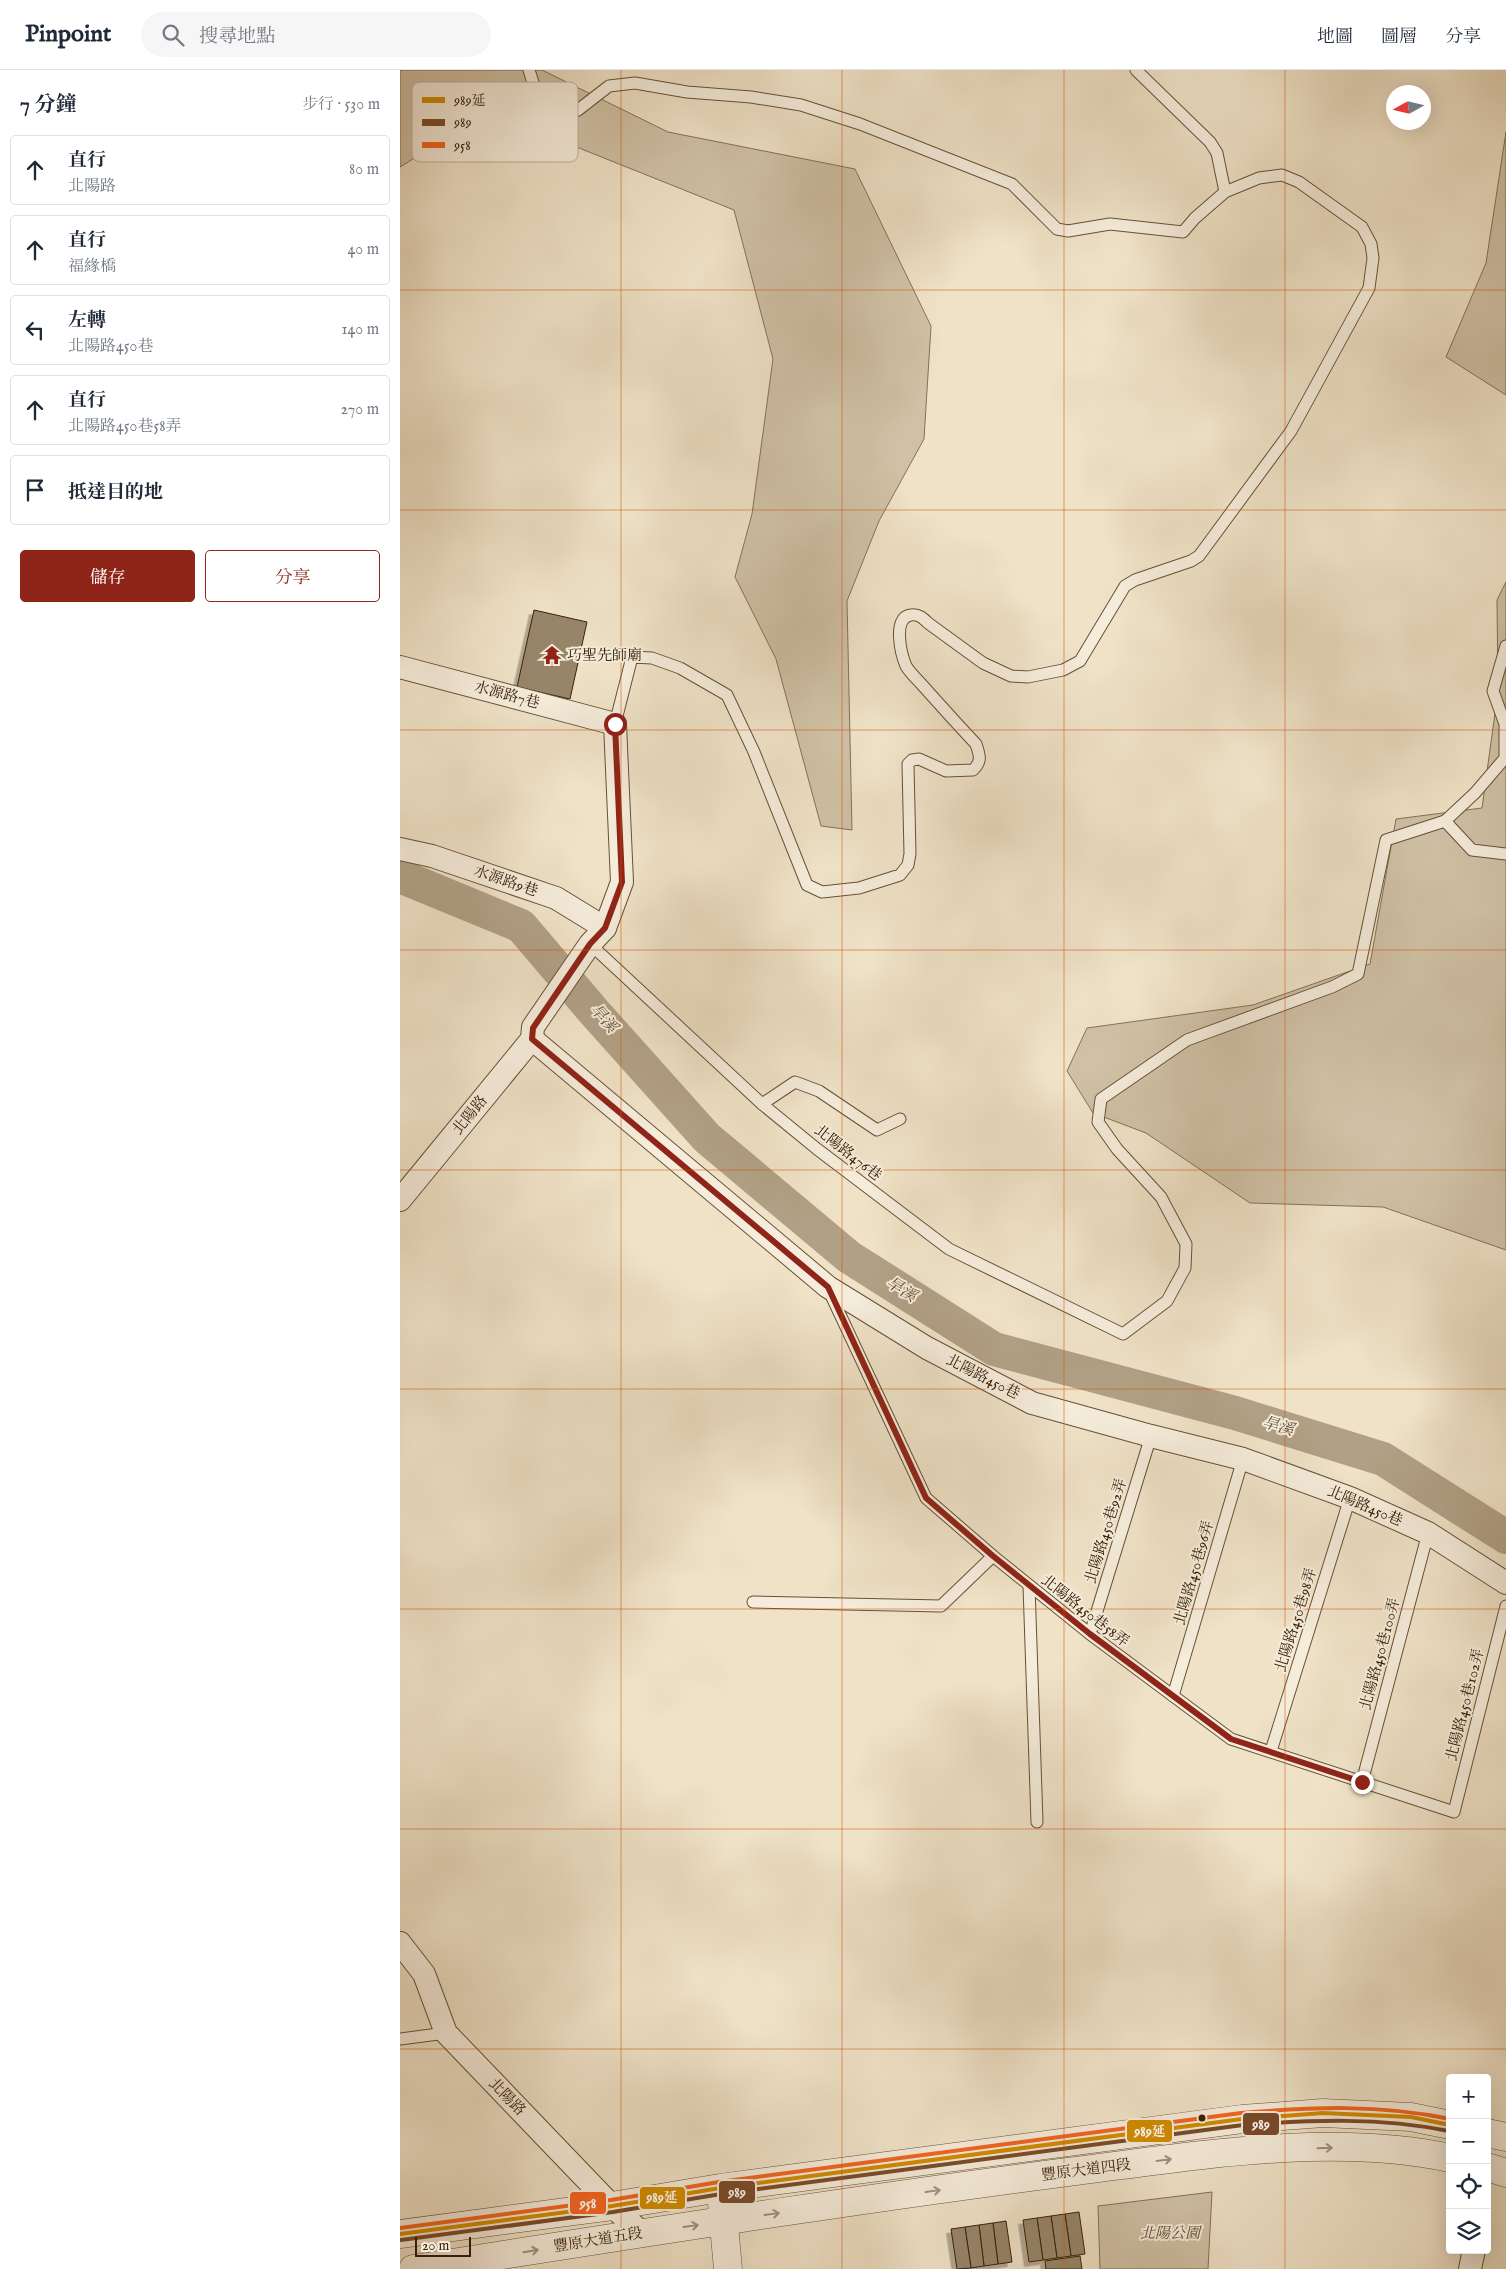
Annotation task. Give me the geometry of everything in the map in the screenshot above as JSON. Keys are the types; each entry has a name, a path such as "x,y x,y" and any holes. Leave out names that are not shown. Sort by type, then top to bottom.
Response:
{"street":[{"name":"水源路7巷","path":"400,667 615,724"},
{"path":"590,944 605,928 622,882 615,724"},
{"name":"水源路9巷","path":"400,849 432,856 556,898 605,928"},
{"name":"北陽路","path":"400,1200 533,1033 590,944"},
{"name":"北陽路450巷","path":"533,1033 828,1287 927,1348 1032,1403 1151,1436 1243,1458 1350,1498 1428,1533 1506,1583"},
{"name":"北陽路","path":"400,1943 424,1974 446,2033 612,2206 642,2233"},
{"name":"豐原大道四段","path":"720,2188 1242,2118 1323,2113 1411,2117 1446,2124"},
{"path":"1491,2135 1506,2138"},
{"name":"豐原大道四段","path":"724,2222 1011,2180 1221,2154 1295,2148 1361,2147 1446,2157"},
{"path":"720,2188 728,2269"},
{"name":"豐原大道五段","path":"400,2234 612,2206 720,2188"},
{"name":"豐原大道五段","path":"413,2269 724,2222"},
{"path":"1470,2269 1473,2254"}],"lane":[{"path":"529,70 533,82"},
{"path":"1136,70 1210,142 1217,153 1225,192"},
{"path":"578,110 610,86 620,84 650,84 687,92 751,97 801,105 860,124 1012,184 1051,224 1056,228 1068,231 1110,224 1183,232 1195,218 1225,192 1260,178 1282,175 1300,182 1362,227 1371,244 1374,267 1369,288 1291,431 1199,556 1192,561 1135,580 1125,586 1080,661 1063,670 1028,677 1011,676 983,662 928,623 923,617 906,616 901,623 899,631 906,667 976,744 980,757 978,765 973,770 946,771 919,759 912,760 908,764 910,854 908,865 900,875 859,888 822,892 807,885 754,752 727,695 680,668 652,658 632,657 615,724"},
{"path":"1506,646 1494,691 1505,724 1506,758 1475,793 1445,821 1472,850 1506,854"},
{"name":"北陽路476巷","path":"590,944 762,1104 817,1149 949,1249 1123,1334 1167,1301 1185,1268 1186,1244 1161,1196 1117,1149 1098,1122 1101,1099 1187,1040 1332,987 1358,974 1386,840 1445,821"},
{"path":"762,1104 795,1082 819,1091 877,1130 900,1119"},
{"name":"北陽路450巷58弄","path":"828,1287 926,1498 993,1556 1090,1634 1231,1739 1271,1750 1454,1812"},
{"name":"北陽路450巷92弄","path":"1090,1634 1151,1436"},
{"name":"北陽路450巷96弄","path":"1173,1696 1243,1458"},
{"name":"北陽路450巷98弄","path":"1271,1750 1350,1498"},
{"name":"北陽路450巷100弄","path":"1362,1782 1428,1533"},
{"path":"753,1602 940,1606 993,1556"},
{"path":"1029,1586 1037,1822"},
{"name":"北陽路450巷102弄","path":"1454,1812 1506,1606"},
{"path":"400,2039 446,2033"}],"green space":[{"path":"400,70 542,70 566,82 412,82 412,160 400,167"},
{"path":"578,88 668,132 855,169 931,326 924,439 879,521 847,601 852,830 821,826 776,659 735,577 752,514 773,359 734,210 578,148"},
{"path":"1506,132 1506,395 1446,357 1486,263"},
{"path":"1506,582 1506,1250 1383,1207 1250,1203 1146,1133 1093,1113 1067,1071 1087,1028 1253,1005 1370,964 1396,819 1482,808 1498,691 1497,600"},
{"name":"北陽公園","path":"1212,2192 1208,2269 1100,2269 1098,2206"}],"building":[{"name":"巧聖先師廟","path":"534,610 587,622 570,699 517,687"},
{"path":"1079,2212 1085,2254 1071,2256 1065,2214"},
{"path":"1065,2214 1071,2256 1057,2258 1051,2216"},
{"path":"1051,2216 1057,2258 1043,2260 1037,2218"},
{"path":"1037,2218 1043,2260 1029,2262 1023,2220"},
{"path":"1006,2221 1012,2262 998,2264 993,2223"},
{"path":"993,2223 998,2264 984,2266 979,2225"},
{"path":"979,2225 984,2266 971,2268 965,2227"},
{"path":"965,2227 971,2268 957,2269 951,2229"},
{"path":"1080,2256 1082,2269 1046,2269 1045,2261"}],"waterway":[{"name":"旱溪","path":"400,876 521,926 595,1013 707,1138 849,1257 994,1349 1235,1413 1383,1459 1506,1537"}],"transit line":[{"name":"958","path":"400,2228 611,2200 719,2182 1241,2113 1346,2108 1398,2111 1446,2118"},
{"name":"989延","path":"400,2234 612,2206 720,2188 1242,2119 1323,2113 1411,2117 1446,2124"},
{"name":"989","path":"401,2240 613,2212 721,2194 1243,2125 1346,2121 1397,2123 1446,2131"}],"place":[{"name":"巧聖先師廟","path":"552,655"}],"route":[{"path":"615,724 622,882 605,928 590,944 533,1028 532,1039 828,1287 926,1498 1029,1586 1231,1739 1271,1750 1362,1782"}]}
